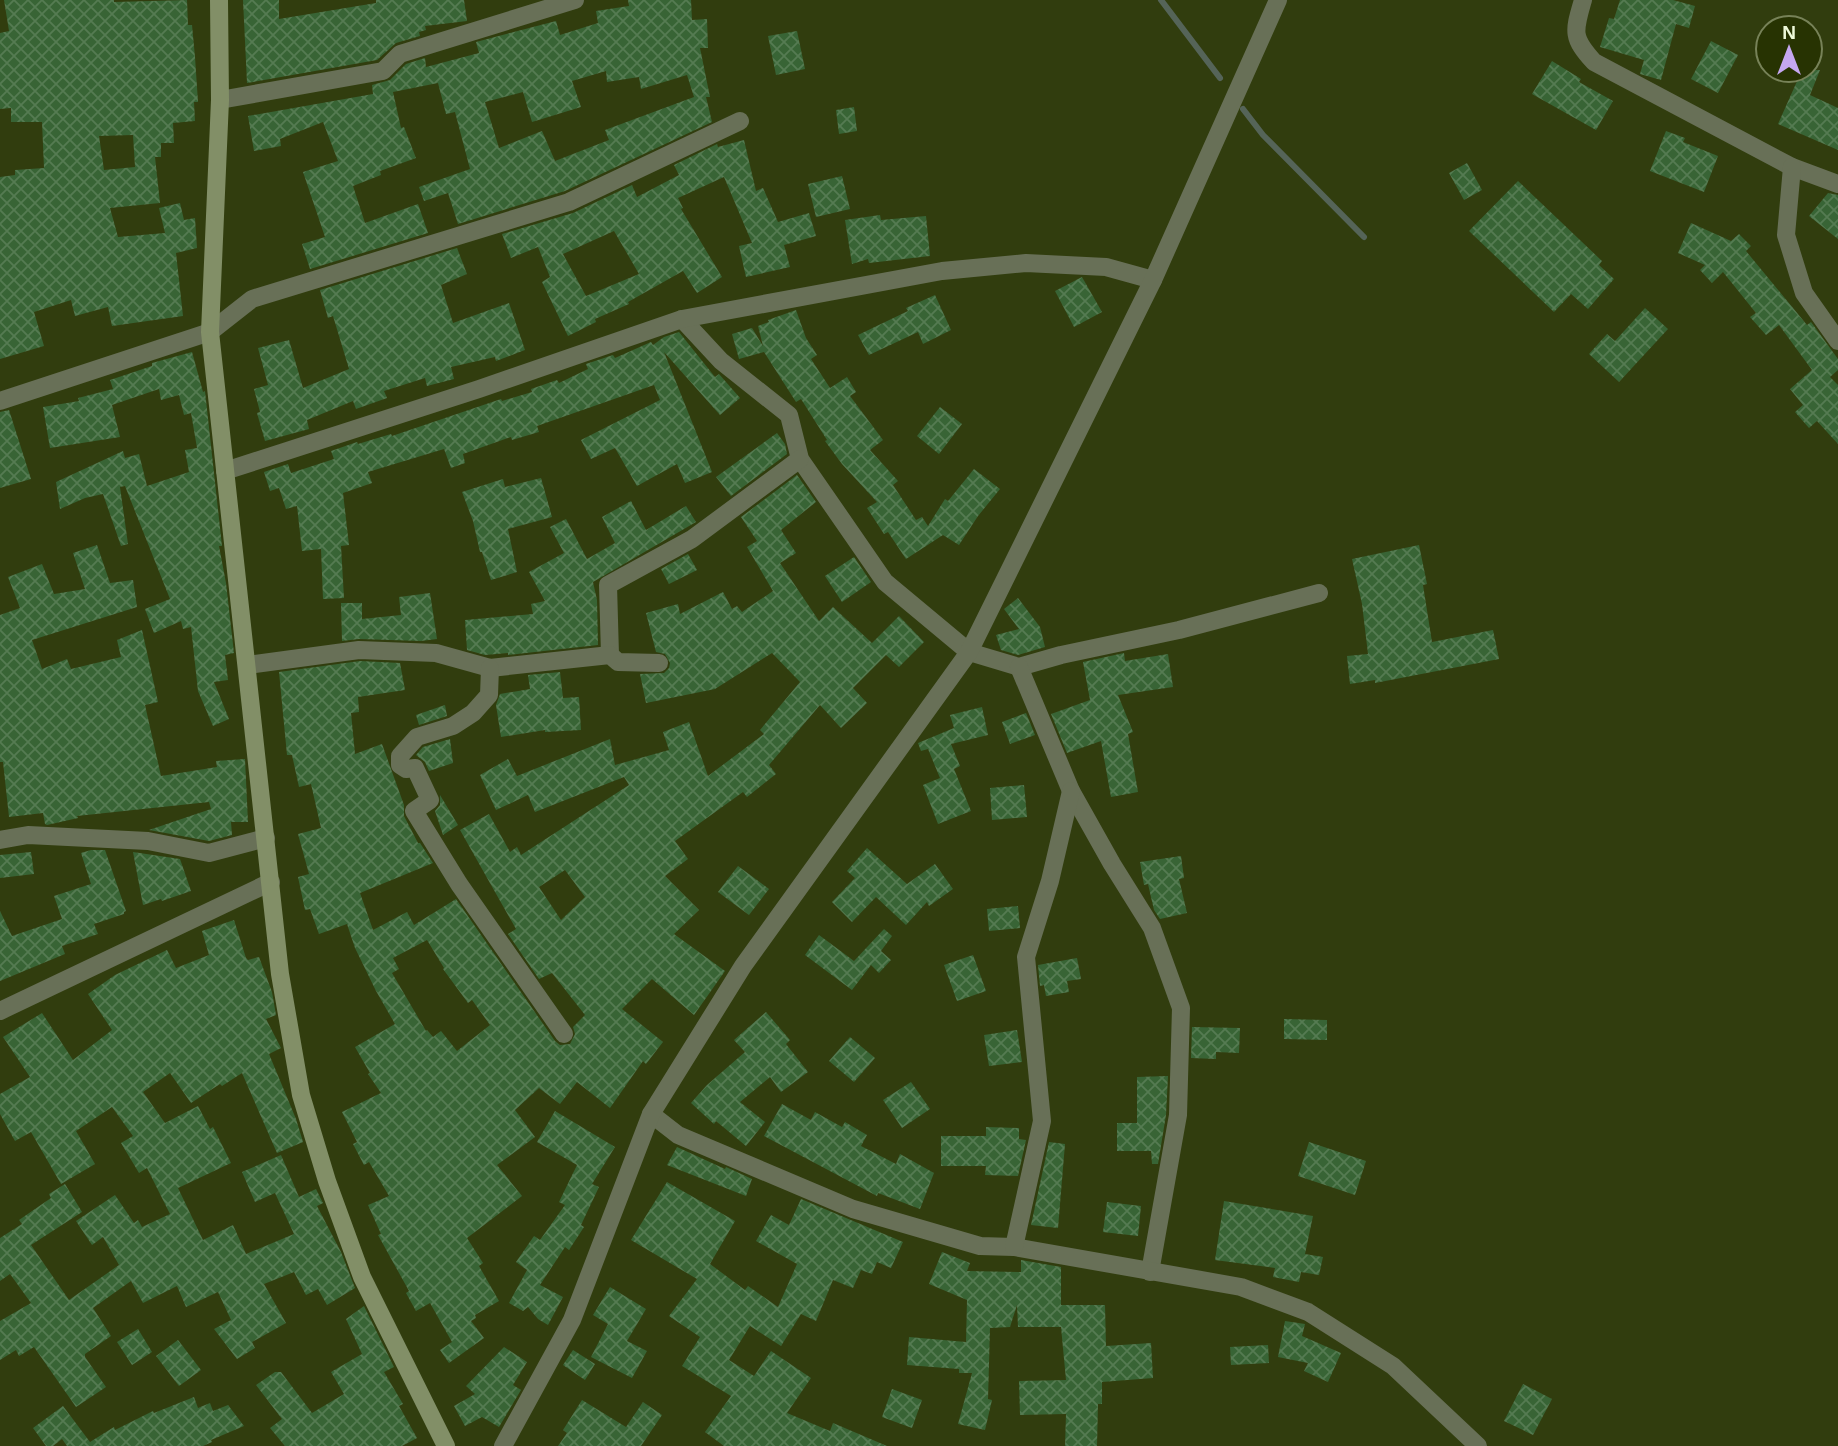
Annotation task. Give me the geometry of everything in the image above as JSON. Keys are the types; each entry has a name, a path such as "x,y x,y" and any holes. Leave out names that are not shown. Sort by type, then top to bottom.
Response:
{"street":[{"path":"219,0 220,100 210,332 280,974 301,1095 327,1181 362,1277 446,1446"},
{"path":"220,100 383,71 400,54 575,0"},
{"path":"503,1446 572,1320 651,1114 743,966 969,653 1153,280 1278,0"},
{"path":"1583,0 1575,27 1579,46 1594,62 1792,167 1838,184"},
{"path":"0,401 210,332 252,299 569,202 740,121"},
{"path":"1792,167 1786,235 1804,293 1838,341"},
{"path":"225,471 479,389 682,319 942,271 1026,263 1106,267 1153,280"},
{"path":"682,319 720,361 789,415 800,459 885,582 969,653 1019,667 1061,655 1179,630 1319,593"},
{"path":"659,663 618,662 610,655 608,585 692,540 800,459"},
{"path":"248,666 359,650 436,653 490,668 610,655"},
{"path":"1019,667 1071,790 1152,928 1181,1007 1178,1115 1150,1272"},
{"path":"490,668 489,695 473,713 453,726 417,737 400,756 400,765 406,769 415,768 430,800 414,811 459,884 564,1034"},
{"path":"1014,1247 1042,1121 1026,957 1050,881 1071,790"},
{"path":"0,840 28,835 148,841 209,853 266,838"},
{"path":"0,1012 271,882"},
{"path":"651,1114 678,1135 853,1209 980,1246 1014,1247 1241,1287 1308,1312 1393,1366 1478,1446"}],"building":[{"path":"4,0 187,0 188,25 192,25 198,102 194,102 195,121 173,123 174,143 161,143 161,157 155,157 160,203 110,208 118,237 165,233 159,208 180,203 184,220 195,218 197,248 176,253 183,316 112,326 108,307 75,316 71,300 34,312 44,346 0,359 0,177 15,175 15,170 44,168 42,122 11,122 11,108 0,109 0,33 9,31","holes":["133,135 135,167 104,170 99,136"]},
{"path":"243,0 279,0 279,19 376,3 376,0 464,0 467,21 425,26 426,30 419,32 420,36 396,43 377,60 247,83"},
{"path":"628,0 691,0 692,20 707,19 708,48 700,48 712,122 565,191 458,224 448,193 424,201 419,187 470,169 455,112 446,114 438,83 393,92 401,128 404,127 416,158 380,171 381,175 353,186 365,223 418,204 428,233 310,269 302,244 325,237 303,172 338,161 323,122 280,139 281,146 254,151 248,116 373,94 372,85 390,80 406,64 425,58 426,67 479,53 476,42 556,21 560,35 598,23 596,11 629,6","holes":["606,71 607,82 639,77 641,89 687,75 694,97 605,130 609,140 555,161 542,131 499,148 485,102 523,92 532,122 581,107 572,81"]},
{"path":"1620,0 1673,0 1695,6 1689,28 1676,24 1661,80 1640,74 1644,60 1600,47 1609,18 1614,19"},
{"path":"797,31 805,69 776,75 768,36"},
{"path":"1711,41 1738,55 1718,93 1691,79"},
{"path":"1552,61 1581,79 1579,82 1613,101 1596,130 1532,94"},
{"path":"1796,84 1814,84 1810,95 1838,108 1838,150 1778,124"},
{"path":"854,107 857,131 839,134 836,110"},
{"path":"1666,131 1685,138 1683,142 1718,156 1704,192 1650,171"},
{"path":"744,140 756,191 763,188 778,222 809,213 816,236 784,245 790,267 746,277 739,246 752,243 724,177 678,198 683,208 681,209 722,277 697,293 683,271 628,302 629,304 595,319 596,322 568,336 542,282 550,277 538,247 511,258 502,234 573,213 632,185 637,197 679,175 674,165 717,144 718,147","holes":["614,231 639,274 586,296 563,254"]},
{"path":"1467,163 1482,190 1464,200 1449,173"},
{"path":"842,176 850,209 816,217 808,184"},
{"path":"1518,181 1602,261 1599,265 1614,279 1588,309 1571,294 1554,312 1469,231"},
{"path":"1828,193 1838,195 1838,239 1809,216"},
{"path":"880,215 881,220 926,216 930,256 869,263 868,259 852,264 845,220"},
{"path":"1691,223 1731,241 1739,234 1751,246 1746,251 1807,325 1811,322 1838,359 1838,370 1830,377 1838,385 1838,444 1817,421 1809,428 1795,412 1803,405 1790,389 1812,370 1779,325 1766,335 1750,317 1756,313 1723,272 1712,283 1700,270 1705,265 1678,253"},
{"path":"457,248 467,274 441,285 453,323 509,303 525,350 496,361 495,357 451,367 454,379 427,386 425,378 384,391 387,398 356,409 353,401 307,420 309,429 265,441 254,389 268,385 258,348 289,340 303,388 349,369 333,316 328,318 320,290"},
{"path":"1082,277 1102,312 1074,327 1055,291"},
{"path":"935,295 951,330 923,344 918,332 869,355 858,335"},
{"path":"1645,308 1668,329 1619,382 1589,354 1607,334 1615,341"},
{"path":"796,310 806,338 817,355 811,359 830,388 847,377 856,392 850,396 883,440 870,450 898,481 893,485 916,520 922,517 928,526 945,499 948,501 974,469 1000,489 959,545 943,535 906,559 888,532 884,534 867,508 877,502 842,464 825,441 827,440 801,399 796,402 764,352 739,359 732,334 752,328 763,346 758,326"},
{"path":"679,332 715,377 719,374 740,398 720,415 664,352 712,472 685,483 677,464 637,486 615,448 591,459 581,440 660,400 654,385 537,426 539,432 512,440 511,437 463,454 465,463 451,468 444,449 368,472 372,483 343,493 349,545 341,546 344,598 323,599 321,549 302,551 297,506 286,509 279,488 270,491 264,472 288,464 291,473 334,459 331,451 357,442 358,444 391,434 392,436 501,399 502,401 532,392 531,389 557,380 559,383 588,369 586,364 613,355 615,358 651,342 653,345 664,337"},
{"path":"192,352 203,392 205,391 222,546 219,546 234,653 225,655 228,680 214,682 229,719 213,726 198,691 191,627 183,629 181,621 154,633 145,609 170,599 125,486 120,487 128,544 121,546 103,494 85,498 60,509 56,482 123,451 125,458 139,454 147,486 189,472 185,450 197,448 191,413 184,415 179,395 161,400 159,389 112,405 120,437 50,448 43,407 79,401 78,398 113,389 110,380 152,366 152,363"},
{"path":"940,407 962,424 939,454 917,436"},
{"path":"9,410 31,479 0,488 0,412"},
{"path":"777,433 785,444 787,454 731,496 716,477"},
{"path":"797,475 816,502 781,530 796,553 780,563 819,621 833,607 872,643 899,616 924,642 899,667 886,655 853,688 867,703 841,728 820,705 769,765 776,774 747,797 743,792 675,841 688,859 665,876 699,910 674,934 725,971 694,1015 652,979 622,1009 663,1042 646,1064 643,1061 610,1108 577,1082 560,1104 539,1088 515,1110 535,1137 497,1165 522,1196 467,1238 483,1263 479,1266 499,1301 475,1315 476,1318 471,1321 484,1338 449,1363 440,1350 452,1342 430,1303 416,1311 406,1293 409,1291 378,1235 381,1234 368,1205 389,1196 369,1162 364,1165 353,1144 357,1142 342,1112 381,1093 355,1047 395,1024 355,948 347,924 319,934 310,909 305,910 298,877 309,874 298,834 321,828 311,784 299,787 292,755 287,755 279,672 360,661 400,663 405,690 358,697 359,712 351,713 355,754 382,744 404,805 404,816 418,843 433,863 360,893 373,930 407,912 414,925 456,899 555,1041 560,1045 570,1044 575,1034 573,1027 585,1015 552,973 539,979 508,934 516,929 460,830 489,814 510,852 517,847 521,855 629,785 624,777 535,812 528,795 496,810 480,775 508,759 517,776 610,739 615,765 669,750 663,732 689,722 708,776 764,734 760,730 800,682 772,653 715,689 646,703 640,674 664,673 670,663 665,654 656,652 646,613 678,604 680,614 723,592 732,609 737,606 742,612 773,591 747,547 757,541 741,517","holes":["565,870 585,897 561,920 539,887","427,940 443,969 468,1003 472,1000 490,1025 457,1051 441,1031 433,1037 426,1031 392,973 399,969 393,958"]},
{"path":"541,478 552,517 508,529 517,572 491,580 462,492 503,479 505,487"},
{"path":"631,501 646,530 686,506 696,522 593,582 597,600 598,645 508,655 485,655 467,650 465,620 533,614 531,604 545,601 529,572 564,553 550,527 566,519 587,559 615,543 602,517"},
{"path":"97,545 110,583 133,580 137,607 32,640 42,669 67,659 71,669 121,657 117,640 142,630 158,702 145,705 161,776 217,767 216,761 245,759 248,822 231,822 232,835 209,841 149,830 211,809 209,802 77,816 78,818 47,825 43,813 9,817 3,762 0,762 0,615 20,608 8,577 42,564 54,594 85,589 73,553"},
{"path":"1419,545 1427,584 1423,585 1432,642 1493,630 1499,659 1375,683 1375,680 1350,684 1347,656 1368,654 1362,604 1352,559"},
{"path":"688,554 697,570 669,584 661,569"},
{"path":"854,557 871,582 842,602 825,576"},
{"path":"430,593 437,639 342,641 341,603 362,603 362,619 401,615 399,597"},
{"path":"1018,598 1040,627 1045,647 1018,655 1001,650 996,635 1019,629 1004,609"},
{"path":"1124,653 1125,661 1168,654 1173,687 1118,695 1133,732 1128,734 1138,792 1111,797 1101,741 1067,753 1051,714 1090,700 1083,662"},
{"path":"560,672 563,698 579,697 581,730 545,730 501,737 496,705 500,694 530,689 528,675"},
{"path":"445,705 447,716 419,725 416,715"},
{"path":"982,707 988,735 951,744 960,766 954,769 971,811 938,824 923,785 940,778 928,749 921,751 918,743 954,728 950,715"},
{"path":"1026,713 1035,735 1010,744 1002,722"},
{"path":"450,739 453,763 429,771 425,762 416,755 423,747"},
{"path":"1024,785 1027,817 992,820 990,788"},
{"path":"440,795 458,825 443,835 435,811 440,805"},
{"path":"867,848 907,884 935,864 953,889 929,906 927,902 906,925 876,897 852,922 832,902 855,878 847,871"},
{"path":"105,850 126,911 124,914 94,924 98,934 62,946 65,954 0,981 0,911 12,936 62,919 54,896 91,884 81,853"},
{"path":"31,852 34,874 0,878 0,855"},
{"path":"133,852 180,859 191,891 143,905"},
{"path":"1181,856 1184,878 1179,879 1187,913 1160,919 1154,910 1148,884 1144,885 1140,862"},
{"path":"738,866 769,889 749,915 718,892"},
{"path":"1018,906 1020,928 989,931 987,909"},
{"path":"234,920 246,958 248,960 259,957 272,992 276,1015 266,1019 281,1048 269,1054 303,1142 277,1153 242,1073 191,1103 170,1073 143,1092 165,1123 198,1106 210,1129 213,1127 231,1163 178,1188 203,1240 233,1225 246,1254 294,1234 275,1193 255,1202 242,1172 281,1155 299,1197 316,1189 323,1203 317,1206 341,1252 355,1288 327,1305 318,1289 306,1295 294,1272 264,1284 286,1323 252,1342 255,1348 237,1359 214,1329 231,1320 218,1292 186,1307 177,1286 143,1303 131,1281 93,1308 111,1336 85,1354 85,1357 106,1387 76,1407 34,1347 19,1356 16,1350 0,1360 0,1321 31,1303 10,1274 0,1281 0,1238 22,1224 19,1220 51,1198 49,1194 65,1184 82,1212 31,1245 69,1300 119,1265 103,1237 92,1245 76,1221 115,1195 134,1223 138,1220 142,1227 170,1214 147,1168 139,1173 121,1143 133,1136 112,1107 76,1131 95,1164 61,1184 31,1132 15,1141 0,1114 0,1094 30,1077 3,1037 42,1013 73,1060 112,1030 88,994 115,975 167,950 176,968 209,955 202,931"},
{"path":"884,929 892,936 881,951 891,960 879,973 871,965 852,990 805,955 819,935 854,961"},
{"path":"973,955 986,991 957,1001 944,965"},
{"path":"1077,958 1081,979 1067,981 1069,992 1046,996 1044,985 1040,986 1038,965"},
{"path":"766,1012 790,1040 786,1044 808,1072 781,1092 770,1077 740,1102 765,1122 746,1146 716,1121 714,1124 691,1103 707,1085 745,1052 734,1040"},
{"path":"1284,1019 1327,1020 1327,1040 1284,1039"},
{"path":"1192,1027 1240,1028 1239,1053 1216,1052 1216,1059 1191,1058"},
{"path":"1017,1030 1022,1062 989,1066 984,1035"},
{"path":"850,1037 875,1058 854,1082 829,1061"},
{"path":"1168,1076 1166,1115 1158,1164 1152,1164 1151,1151 1117,1151 1117,1123 1137,1123 1137,1077"},
{"path":"911,1082 930,1109 902,1128 883,1100"},
{"path":"782,1104 811,1120 815,1112 842,1127 845,1122 867,1135 861,1146 896,1164 900,1154 934,1173 920,1209 878,1193 877,1196 764,1136"},
{"path":"555,1111 615,1147 592,1184 599,1187 581,1225 584,1227 569,1250 565,1247 540,1285 563,1297 548,1325 538,1319 528,1307 523,1311 509,1303 527,1270 516,1262 534,1236 540,1240 565,1205 559,1202 577,1165 537,1142"},
{"path":"986,1127 1019,1128 1019,1139 1026,1140 1018,1176 985,1175 986,1166 941,1166 941,1136 986,1136"},
{"path":"1049,1142 1065,1144 1058,1228 1031,1225"},
{"path":"1309,1142 1366,1161 1355,1195 1298,1176"},
{"path":"677,1147 752,1179 746,1196 667,1165"},
{"path":"667,1182 735,1221 710,1264 745,1290 748,1286 778,1307 797,1264 756,1241 771,1215 789,1225 801,1199 903,1242 891,1268 877,1262 872,1274 861,1270 853,1288 833,1280 816,1321 801,1314 781,1346 750,1326 729,1360 754,1376 771,1351 811,1378 787,1413 830,1431 833,1423 887,1446 724,1446 705,1432 731,1396 682,1366 700,1337 669,1316 697,1279 631,1240"},
{"path":"1224,1201 1313,1216 1305,1254 1323,1257 1319,1275 1301,1272 1299,1282 1273,1277 1275,1268 1215,1260"},
{"path":"1107,1202 1141,1206 1138,1236 1103,1232"},
{"path":"942,1252 970,1263 967,1271 1021,1272 1021,1260 1061,1267 1061,1305 1105,1305 1106,1346 1151,1343 1153,1378 1102,1382 1102,1404 1098,1404 1097,1446 1065,1446 1066,1414 1020,1415 1019,1381 1066,1380 1061,1327 1018,1327 1017,1305 1010,1327 990,1328 988,1399 992,1400 985,1430 958,1424 972,1373 959,1373 959,1369 907,1365 909,1337 966,1342 967,1300 929,1284"},
{"path":"610,1287 646,1309 627,1341 647,1351 632,1378 591,1357 608,1324 593,1315"},
{"path":"364,1306 394,1367 384,1372 403,1404 399,1406 417,1438 402,1446 285,1446 270,1428 282,1419 256,1385 275,1372 281,1372 312,1413 344,1394 331,1372 362,1354 346,1319"},
{"path":"1285,1321 1305,1324 1302,1336 1341,1353 1328,1382 1304,1371 1308,1363 1278,1357"},
{"path":"138,1329 152,1352 132,1365 117,1342"},
{"path":"178,1340 201,1370 179,1386 156,1356"},
{"path":"1268,1345 1269,1363 1231,1365 1230,1347"},
{"path":"504,1347 527,1362 513,1385 521,1390 499,1427 482,1417 465,1426 454,1406 475,1394 466,1386"},
{"path":"573,1350 595,1364 585,1380 563,1365"},
{"path":"1523,1384 1552,1399 1533,1435 1504,1421"},
{"path":"892,1389 922,1400 912,1428 882,1417"},
{"path":"194,1397 198,1408 210,1403 213,1411 228,1405 244,1426 203,1446 67,1446 62,1439 53,1446 46,1446 33,1428 63,1406 90,1442 114,1427 115,1430 153,1411 154,1413"},
{"path":"582,1400 626,1427 643,1402 662,1415 641,1446 558,1446 567,1433 563,1430"}],"waterway":[{"path":"1161,0 1220,78"},
{"path":"1243,109 1263,135 1364,237"}]}
